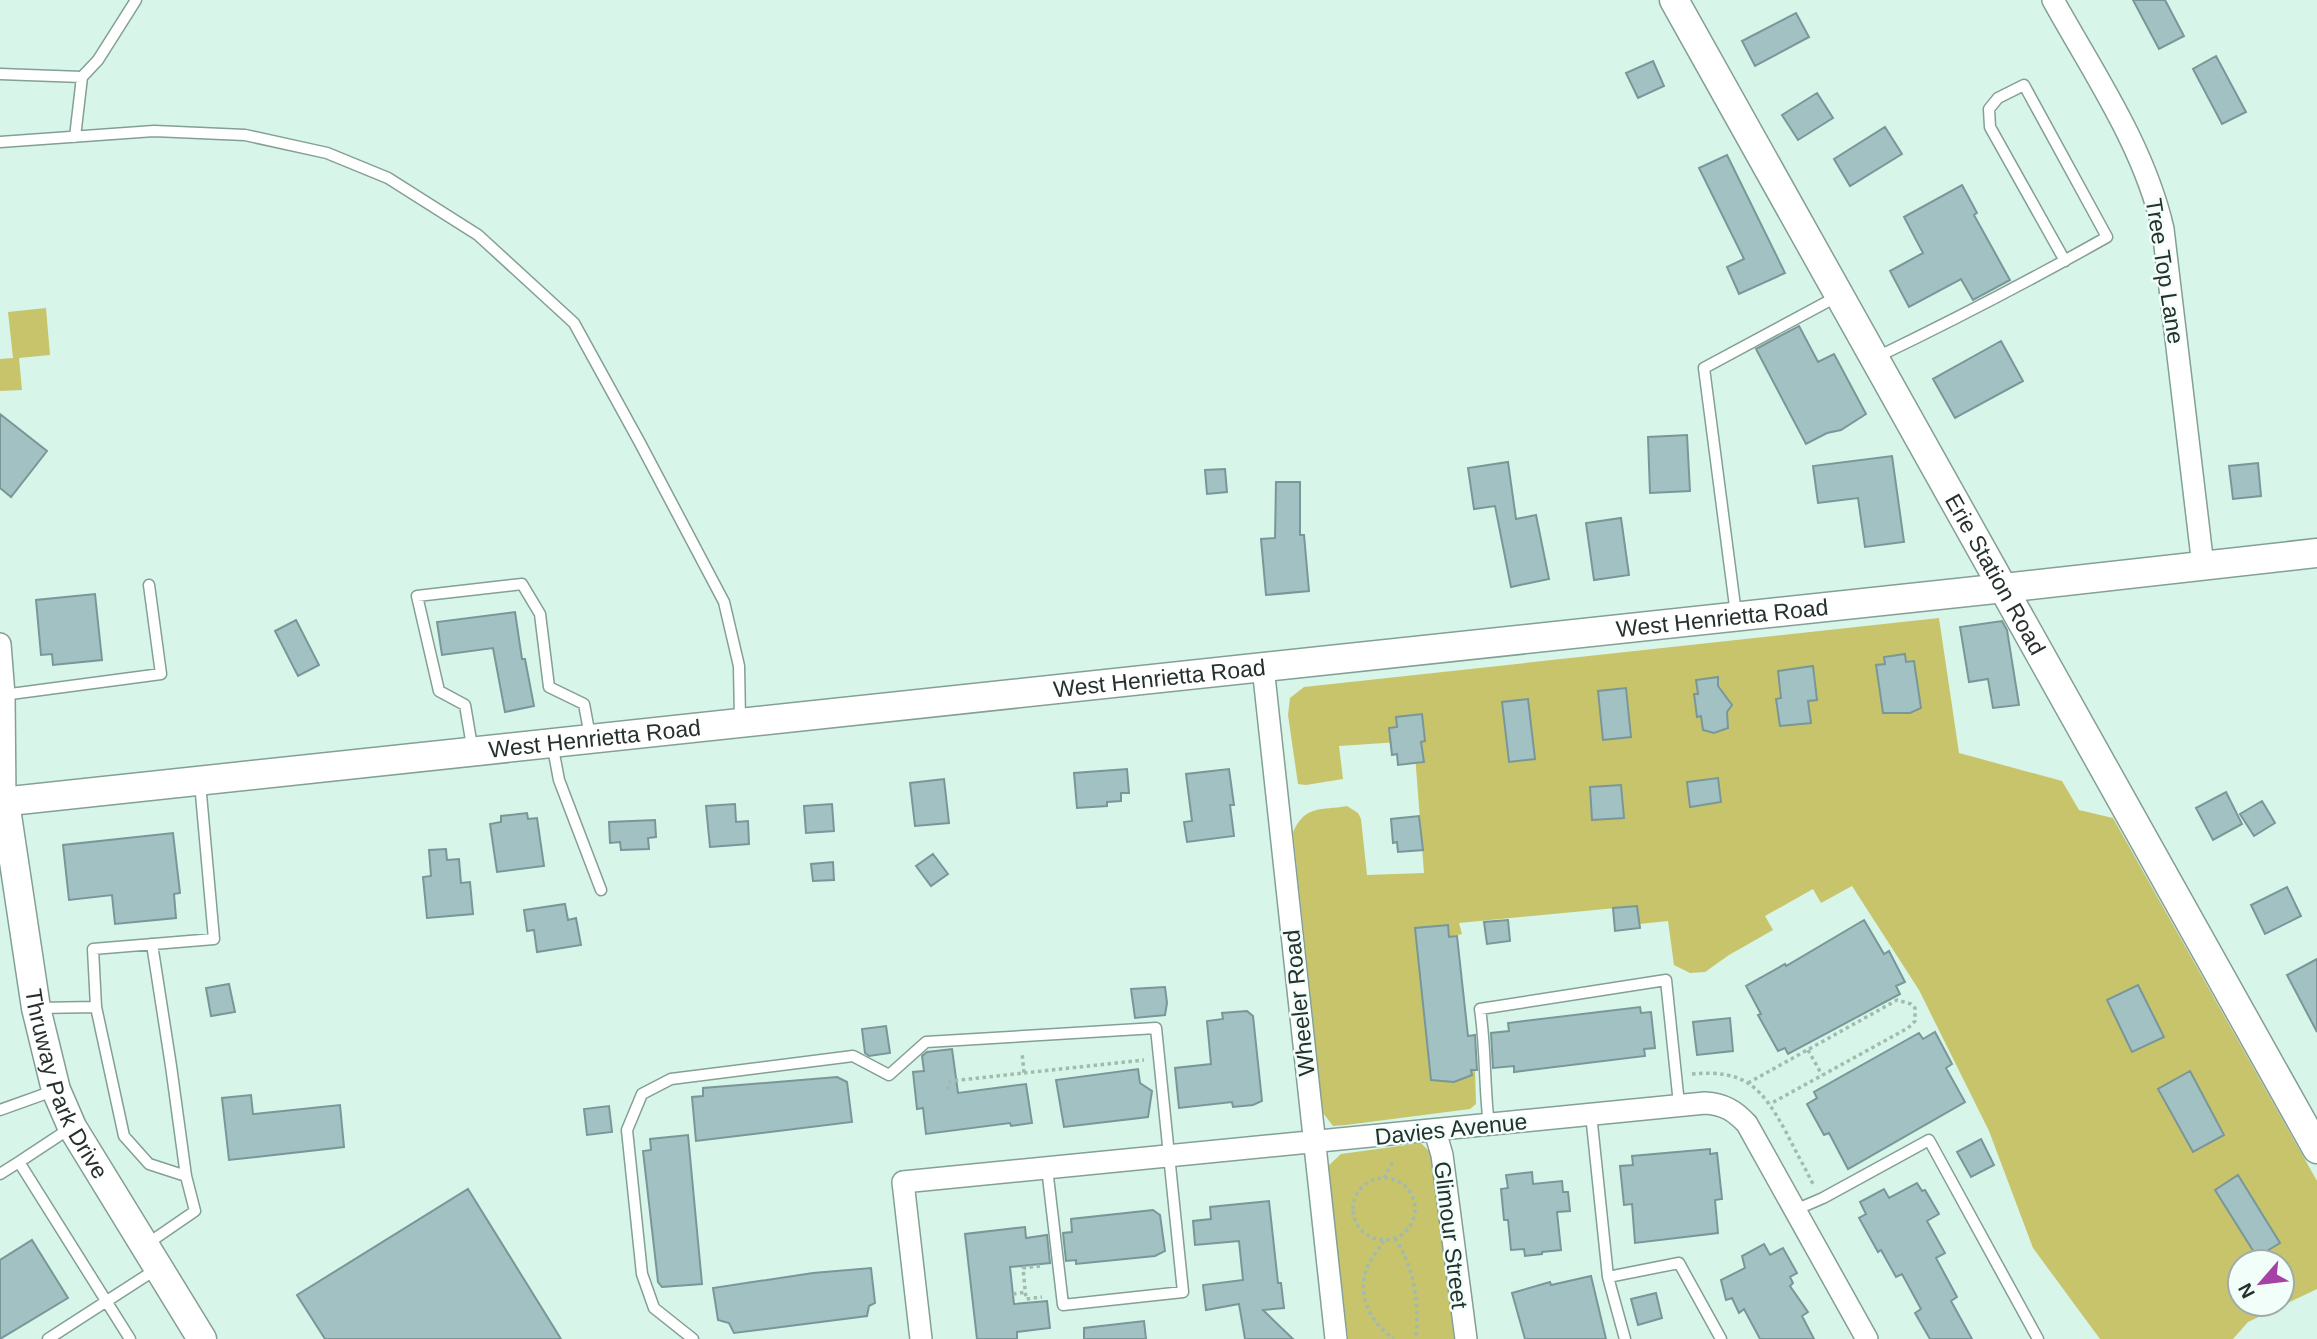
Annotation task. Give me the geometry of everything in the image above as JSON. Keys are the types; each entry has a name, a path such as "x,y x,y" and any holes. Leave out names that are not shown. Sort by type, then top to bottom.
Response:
{"main road":[{"name":"Erie Station Road","path":"1674,0 2317,1149"},
{"name":"West Henrietta Road","path":"2,802 2004,589 2317,552"},
{"name":"Thruway Park Drive","path":"2,802 36,1008 56,1090 72,1127 202,1339"}],"street":[{"name":"Tree Top Lane","path":"2053,0 2133,143 2156,198 2163,229 2203,566"},
{"path":"0,643 2,802"},
{"name":"Wheeler Road","path":"1264,667 1336,1339"},
{"name":"Davies Avenue","path":"921,1339 903,1182 1435,1131 1679,1104 1719,1104 1736,1112 1747,1124 1867,1339"},
{"name":"Glimour Street","path":"1435,1131 1442,1156 1466,1339"}],"lane":[{"path":"75,137 82,77 98,60 136,0"},
{"path":"0,74 82,77"},
{"path":"1875,358 2007,293 2065,261 2107,237 2024,85 1998,97 1989,109 1990,127 2065,261"},
{"path":"0,142 154,131 245,135 327,153 388,178 478,235 574,323 640,443 724,603 739,666 741,723"},
{"path":"1737,617 1704,368 1840,295"},
{"path":"473,752 465,705 439,691 417,596 522,583 540,614 550,687 584,704 591,739"},
{"path":"2,695 161,674 149,585"},
{"path":"552,743 559,780 601,890"},
{"path":"186,1176 149,1164 124,1136 96,1007 93,949 214,939 200,781"},
{"path":"48,1339 106,1301 195,1210 186,1176 152,944"},
{"path":"1489,1125 1479,1009 1666,980 1679,1104"},
{"path":"36,1008 96,1007"},
{"path":"693,1339 654,1308 642,1274 627,1130 642,1094 671,1079 853,1056 889,1075 926,1042 1156,1028 1183,1292 1063,1305 1047,1168"},
{"path":"0,1110 56,1090"},
{"path":"1591,1114 1608,1277 1625,1339"},
{"path":"0,1174 72,1127"},
{"path":"1795,1210 1823,1198 1929,1140 2038,1339"},
{"path":"19,1162 130,1339"},
{"path":"1608,1277 1679,1263 1721,1339"}],"path":[{"path":"1748,1083 1897,1000 1904,1001 1915,1009 1915,1021 1908,1028 1770,1104"},
{"path":"1020,1036 1024,1073"},
{"path":"1808,1050 1822,1075"},
{"path":"946,1088 951,1081 1159,1058"},
{"path":"1384,1178 1394,1160"},
{"path":"1384,1178 1405,1185 1415,1204 1411,1225 1405,1233 1395,1238 1384,1241 1373,1238 1364,1233 1357,1224 1354,1203 1358,1193 1374,1180 1384,1178"},
{"path":"1395,1238 1413,1274 1417,1307 1416,1339"},
{"path":"1384,1241 1366,1270 1365,1304 1382,1330 1394,1339"},
{"path":"1040,1266 1023,1268 1026,1299 1042,1297"},
{"path":"1013,1294 1026,1293"}],"shaded area":[{"path":"46,308 50,355 19,358 22,390 0,391 0,359 13,358 8,312"},
{"path":"1939,618 1959,753 2062,781 2079,810 2113,818 2317,1181 2317,1289 2296,1299 2296,1248 2226,1248 2226,1318 2256,1318 2248,1322 2233,1339 2100,1339 2033,1248 1989,1131 1919,990 1852,886 1821,903 1813,889 1765,916 1773,930 1705,972 1690,973 1674,965 1668,921 1639,924 1637,906 1459,923 1462,934 1449,937 1448,925 1416,928 1472,1075 1471,1066 1475,1069 1476,1104 1470,1109 1333,1126 1323,1113 1293,832 1303,817 1315,810 1347,806 1358,813 1361,819 1367,875 1424,873 1414,741 1339,746 1343,779 1298,784 1288,715 1290,698 1304,687"},
{"path":"1421,1143 1434,1156 1454,1339 1348,1339 1328,1166 1341,1154"}],"building":[{"path":"2133,0 2165,0 2184,36 2159,49"},
{"path":"1796,13 1809,37 1755,66 1742,41"},
{"path":"2216,56 2246,112 2222,124 2193,69"},
{"path":"1653,61 1664,86 1638,98 1626,73"},
{"path":"1817,93 1833,118 1798,140 1782,115"},
{"path":"1885,127 1902,154 1850,186 1834,159"},
{"path":"1727,155 1785,273 1739,294 1727,267 1744,259 1699,168"},
{"path":"1962,185 1977,213 1974,215 2010,280 1973,300 1961,279 1909,307 1890,271 1923,253 1904,217"},
{"path":"1799,326 1818,362 1834,354 1866,414 1841,430 1827,433 1806,444 1756,349"},
{"path":"2001,341 2023,381 1955,418 1933,379"},
{"path":"0,414 47,451 11,497 0,488"},
{"path":"1687,435 1690,491 1650,493 1648,437"},
{"path":"1892,456 1904,542 1865,547 1858,498 1818,503 1813,466"},
{"path":"1508,462 1516,519 1536,515 1549,579 1511,587 1495,506 1474,509 1468,468"},
{"path":"2258,463 2261,496 2233,499 2229,466"},
{"path":"1225,469 1227,492 1207,494 1205,470"},
{"path":"1276,482 1300,482 1300,535 1304,535 1309,591 1266,595 1261,539 1275,538"},
{"path":"1621,518 1629,575 1594,580 1586,523"},
{"path":"95,594 102,660 53,665 52,654 41,655 36,600"},
{"path":"515,612 522,659 525,659 534,706 505,712 493,648 442,655 437,622"},
{"path":"296,620 319,665 298,676 275,631"},
{"path":"2002,621 2007,630 2019,705 1993,708 1988,679 1969,682 1960,627"},
{"path":"1905,654 1906,662 1914,661 1921,708 1910,713 1883,713 1876,665 1885,664 1884,657"},
{"path":"1813,666 1817,700 1808,701 1811,723 1780,726 1776,699 1781,698 1778,671"},
{"path":"1718,677 1718,686 1732,705 1727,712 1728,728 1714,733 1703,730 1701,716 1697,717 1694,694 1698,694 1696,680"},
{"path":"1626,688 1631,737 1603,740 1598,691"},
{"path":"1528,699 1535,759 1509,762 1502,702"},
{"path":"1422,714 1425,741 1421,742 1424,762 1398,765 1397,754 1392,755 1389,728 1397,727 1396,717"},
{"path":"1127,769 1129,793 1121,793 1121,801 1107,802 1107,806 1077,808 1074,773"},
{"path":"1229,769 1234,805 1230,805 1234,836 1187,842 1184,822 1192,821 1186,774"},
{"path":"1718,778 1721,802 1690,807 1687,782"},
{"path":"944,779 949,823 915,826 910,783"},
{"path":"1621,785 1624,818 1592,820 1590,787"},
{"path":"2226,792 2242,824 2213,840 2196,808"},
{"path":"2262,801 2275,823 2254,836 2240,814"},
{"path":"735,804 736,822 748,821 749,844 710,847 706,806"},
{"path":"832,804 834,831 806,833 804,806"},
{"path":"527,813 528,819 537,818 544,866 497,872 490,824 501,822 501,816"},
{"path":"1419,816 1423,850 1398,852 1397,842 1393,843 1391,819"},
{"path":"655,820 656,837 648,838 649,849 621,850 620,842 610,843 609,822"},
{"path":"173,833 180,893 174,894 176,918 115,924 112,895 69,900 63,845"},
{"path":"446,849 447,860 459,859 461,883 470,882 473,914 427,918 423,877 431,876 429,850"},
{"path":"933,854 948,874 931,886 916,866"},
{"path":"833,862 834,880 813,881 811,864"},
{"path":"2287,887 2301,916 2265,934 2251,905"},
{"path":"565,904 568,920 576,918 581,945 537,952 534,930 527,931 524,910"},
{"path":"1637,906 1640,928 1615,931 1613,908"},
{"path":"1508,920 1510,941 1487,944 1484,922"},
{"path":"1864,920 1884,954 1889,951 1905,982 1896,986 1900,994 1788,1054 1785,1048 1778,1051 1746,986"},
{"path":"1448,925 1449,937 1457,936 1468,1036 1475,1035 1477,1070 1471,1070 1472,1075 1454,1082 1431,1080 1415,928"},
{"path":"2317,959 2317,1032 2287,975"},
{"path":"229,984 235,1012 211,1016 206,988"},
{"path":"2138,985 2164,1037 2132,1052 2107,1000"},
{"path":"1165,987 1165,1015 1135,1018 1131,989"},
{"path":"1640,1007 1641,1013 1651,1012 1655,1048 1644,1049 1645,1056 1514,1072 1514,1066 1493,1068 1491,1033 1509,1031 1508,1023"},
{"path":"1247,1011 1253,1016 1262,1101 1233,1107 1232,1102 1179,1108 1175,1068 1211,1064 1207,1021 1223,1019 1222,1013"},
{"path":"1730,1018 1733,1051 1697,1055 1693,1022"},
{"path":"886,1026 890,1053 869,1056 865,1053 862,1029"},
{"path":"1935,1032 1952,1064 1946,1068 1965,1102 1848,1169 1829,1133 1824,1135 1807,1104 1817,1098 1814,1092 1919,1033 1923,1039"},
{"path":"952,1049 958,1093 1026,1084 1032,1123 1011,1126 1010,1123 926,1134 923,1108 917,1109 913,1072 924,1071 922,1056 927,1052"},
{"path":"1138,1069 1140,1083 1152,1091 1148,1117 1064,1127 1056,1080"},
{"path":"2190,1071 2224,1135 2193,1152 2158,1089"},
{"path":"837,1077 847,1082 852,1122 696,1141 692,1097 703,1096 703,1088"},
{"path":"251,1095 253,1114 340,1105 344,1147 229,1160 222,1098"},
{"path":"609,1106 612,1132 587,1135 584,1109"},
{"path":"688,1135 702,1284 662,1287 658,1282 643,1151 651,1150 650,1139"},
{"path":"1981,1139 1994,1165 1971,1177 1957,1152"},
{"path":"1710,1149 1710,1154 1717,1153 1722,1199 1715,1200 1718,1233 1635,1243 1632,1204 1624,1205 1620,1166 1633,1165 1632,1156"},
{"path":"1532,1172 1533,1184 1562,1181 1563,1192 1568,1192 1570,1211 1557,1212 1561,1250 1525,1256 1524,1249 1511,1250 1501,1189 1508,1188 1506,1175"},
{"path":"2238,1175 2280,1243 2272,1248 2251,1248 2215,1190"},
{"path":"1917,1183 1922,1191 1925,1190 1939,1214 1927,1221 1945,1253 1936,1258 1957,1297 1951,1301 1972,1339 1930,1339 1915,1313 1921,1309 1902,1274 1896,1277 1859,1218 1866,1214 1860,1202 1884,1189 1889,1198"},
{"path":"468,1189 561,1339 325,1339 297,1295"},
{"path":"1269,1201 1278,1283 1281,1283 1284,1308 1263,1310 1293,1339 1245,1339 1239,1304 1206,1310 1203,1285 1243,1280 1239,1241 1195,1245 1193,1221 1211,1219 1210,1207"},
{"path":"1153,1210 1160,1215 1165,1251 1155,1256 1076,1264 1076,1260 1066,1261 1063,1233 1072,1232 1071,1219"},
{"path":"1025,1227 1026,1238 1047,1235 1050,1263 1010,1267 1014,1304 1047,1301 1050,1328 1017,1332 1017,1339 977,1339 965,1234"},
{"path":"32,1240 68,1298 0,1339 0,1260"},
{"path":"1764,1244 1770,1255 1783,1248 1797,1273 1790,1277 1793,1283 1790,1286 1808,1312 1802,1316 1814,1339 1760,1339 1744,1309 1739,1313 1732,1298 1726,1300 1721,1280 1745,1268 1742,1256"},
{"path":"871,1268 875,1303 869,1306 867,1316 734,1333 729,1323 718,1320 713,1288 813,1273"},
{"path":"1591,1276 1606,1339 1525,1339 1512,1293 1550,1282 1551,1285"},
{"path":"1656,1293 1662,1318 1638,1325 1631,1299"},
{"path":"1144,1321 1146,1339 1084,1339 1084,1328"}]}
